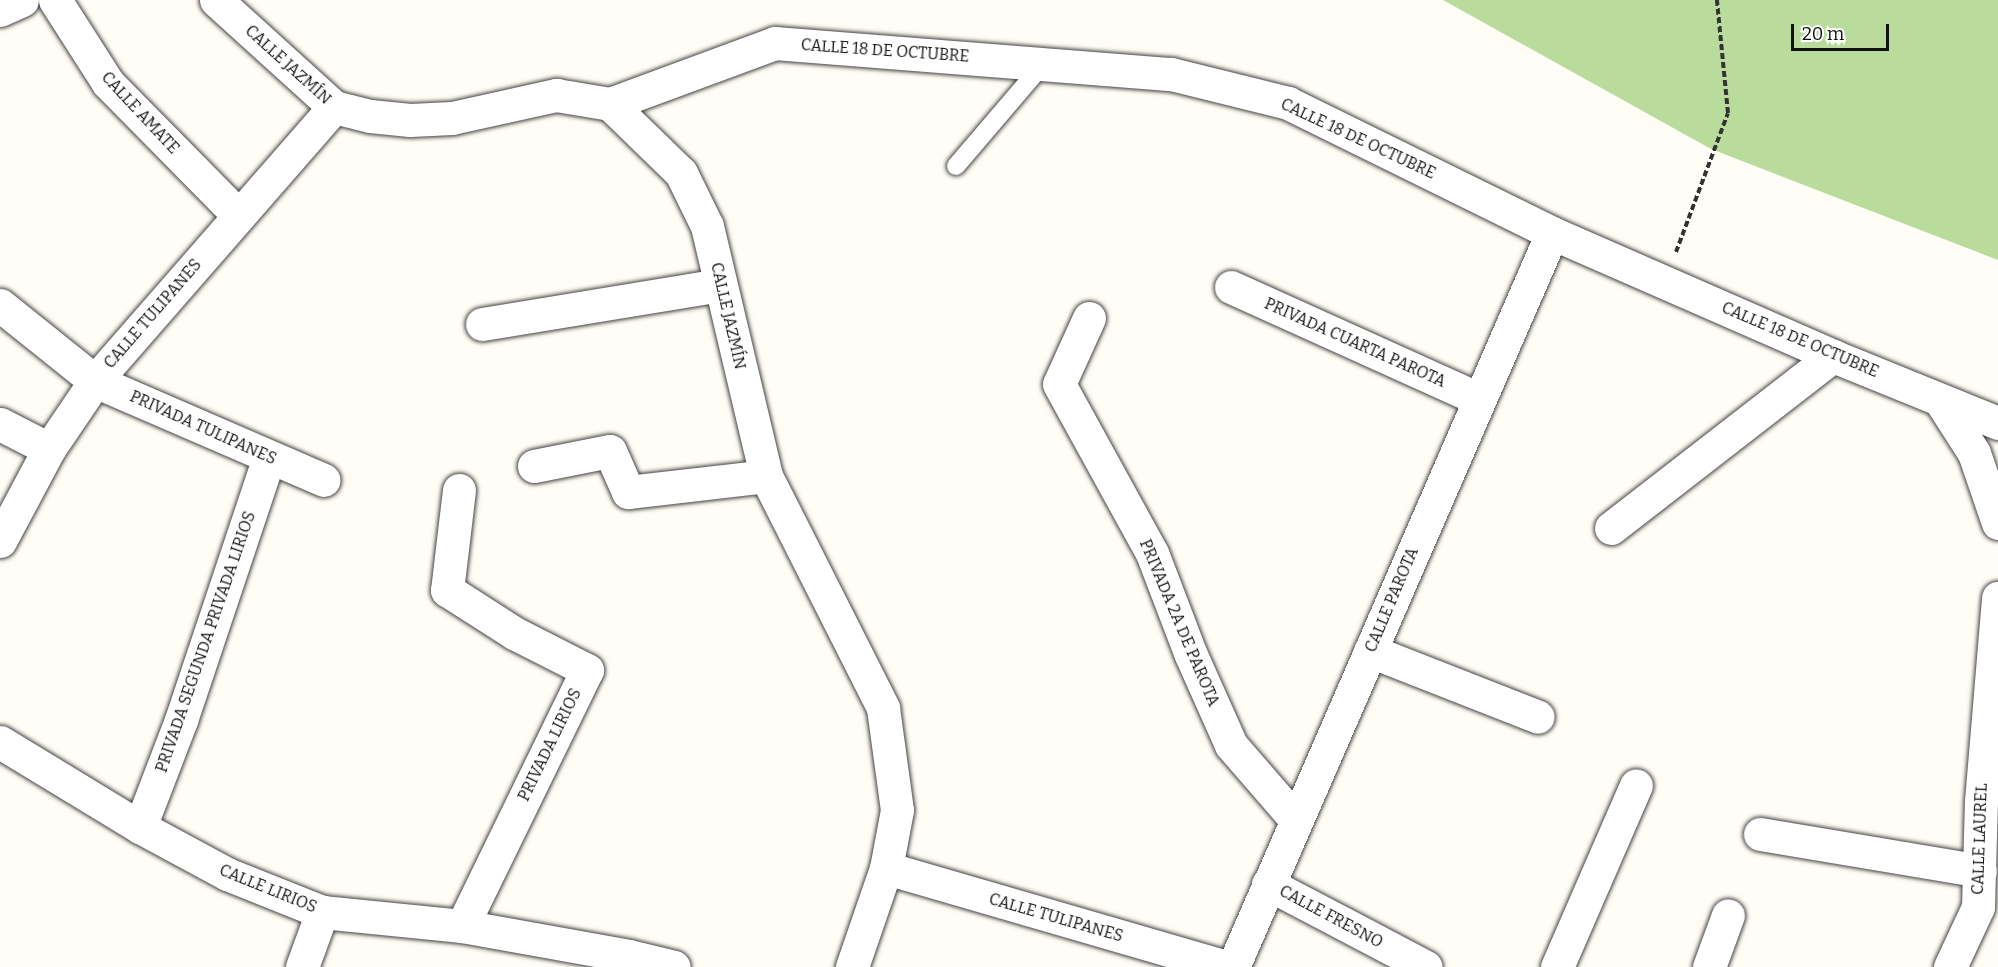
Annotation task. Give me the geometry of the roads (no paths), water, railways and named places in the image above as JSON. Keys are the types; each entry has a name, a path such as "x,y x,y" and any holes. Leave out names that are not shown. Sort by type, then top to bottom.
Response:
{"street":[{"path":"0,10 22,0"},
{"name":"CALLE AMATE","path":"56,0 108,83 238,215"},
{"name":"CALLE JAZMÍN","path":"216,0 334,107 370,116 410,120 452,118 556,95 610,104 681,173 707,226 766,476 883,708 897,810 886,868 852,967"},
{"name":"CALLE 18 DE OCTUBRE","path":"610,104 774,43 1171,74 1288,103 1551,232 1833,356 1998,423"},
{"name":"CALLE TULIPANES","path":"0,541 49,449 95,381 334,107"},
{"name":"CALLE PAROTA","path":"1233,967 1551,232"},
{"path":"482,324 720,285"},
{"name":"PRIVADA CUARTA PAROTA","path":"1231,287 1479,399"},
{"name":"PRIVADA TULIPANES","path":"0,305 95,381 324,480"},
{"name":"PRIVADA 2A DE PAROTA","path":"1089,318 1059,384 1152,553 1191,655 1231,745 1296,819"},
{"path":"1611,528 1833,356"},
{"path":"1940,400 1974,453 1998,524"},
{"path":"0,424 49,449"},
{"path":"534,466 610,451 628,492 766,476"},
{"name":"PRIVADA SEGUNDA PRIVADA LIRIOS","path":"140,827 181,720 269,457"},
{"name":"PRIVADA LIRIOS","path":"459,490 447,590 514,633 587,670 462,926"},
{"name":"CALLE LAUREL","path":"1950,967 1988,908 1980,871 1981,801 1998,598"},
{"path":"1370,651 1538,717"},
{"name":"CALLE LIRIOS","path":"0,742 140,827 227,874 322,912 462,926 629,956 674,967"},
{"path":"1557,967 1636,785"},
{"path":"1760,834 1980,871"},
{"name":"CALLE TULIPANES","path":"886,868 1226,967"},
{"name":"CALLE FRESNO","path":"1268,884 1426,967"},
{"path":"302,967 322,912"},
{"path":"1709,967 1728,915"}],"lane":[{"path":"956,166 1044,63"}]}
